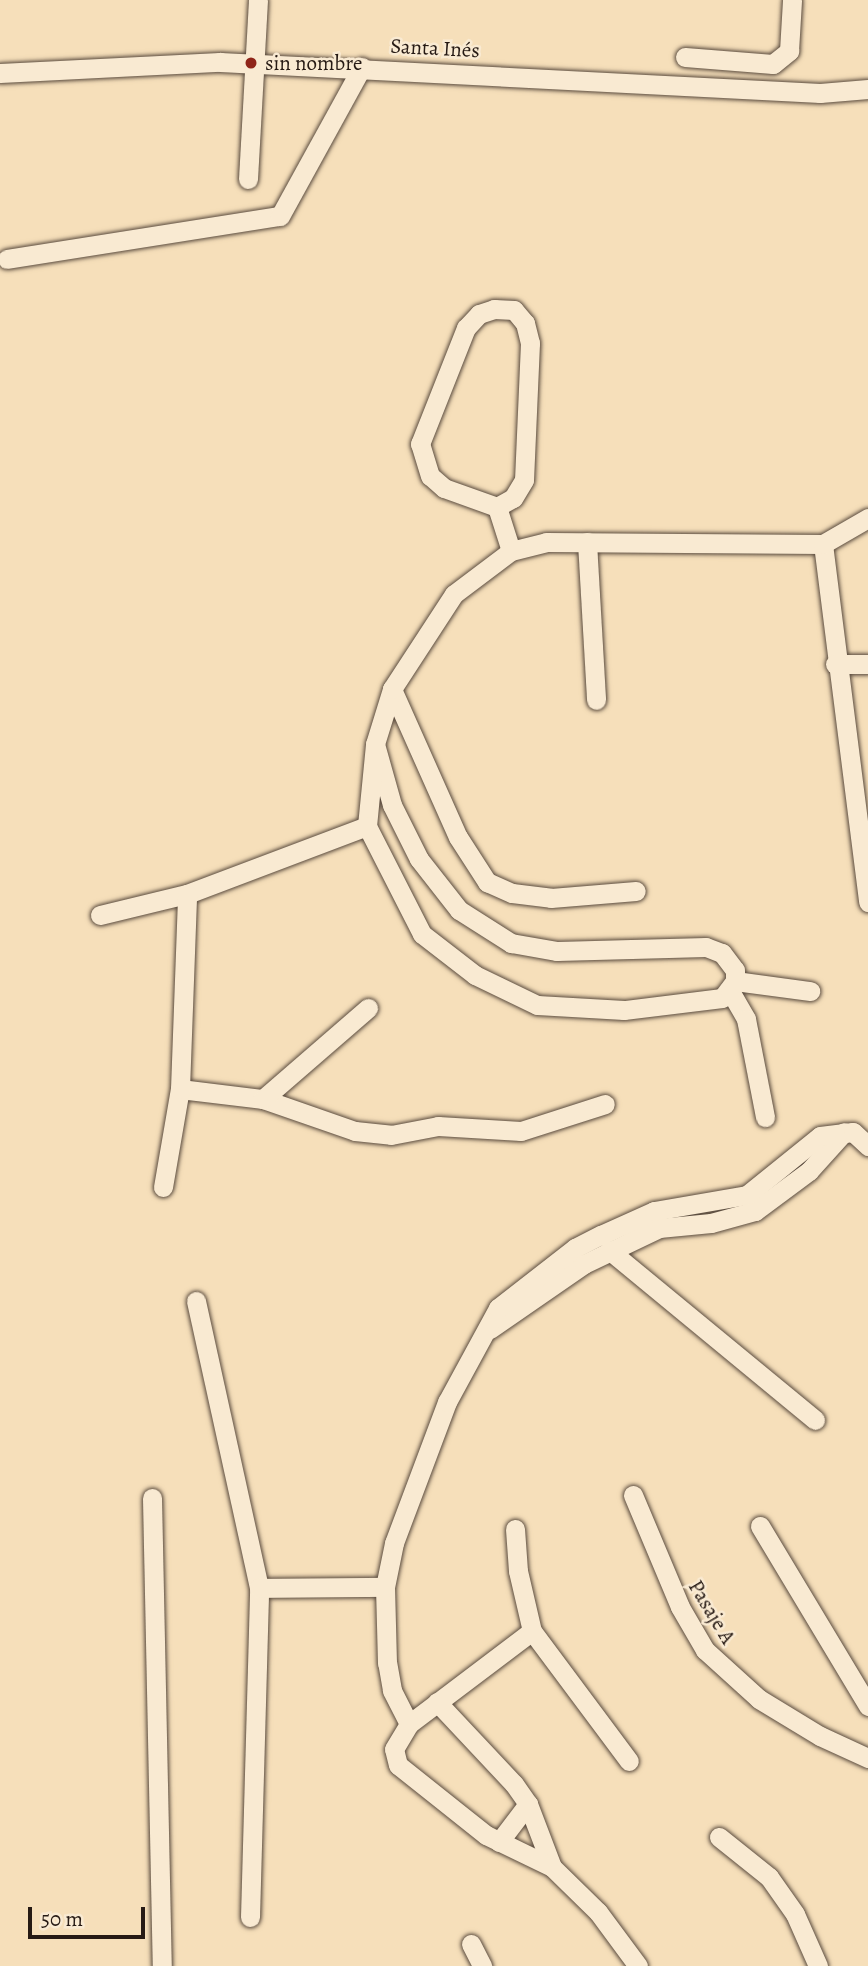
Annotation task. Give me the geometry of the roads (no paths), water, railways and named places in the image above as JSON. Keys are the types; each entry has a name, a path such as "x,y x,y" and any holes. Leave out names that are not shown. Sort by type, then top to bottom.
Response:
{"street":[{"path":"248,179 258,0"},
{"path":"685,57 773,64 789,51 792,0"},
{"name":"Santa Inés","path":"0,74 254,63 820,93 868,89"},
{"path":"7,259 280,216 362,67"},
{"path":"494,309 514,310 525,323 530,343 524,480 513,498 497,507 444,488 430,477 420,444 466,328 479,314 494,309"},
{"path":"497,507 511,551"},
{"path":"733,986 722,998 624,1010 537,1005 475,975 422,934 367,827 376,744 392,689 454,594 511,551 546,542 823,544 868,518"},
{"path":"587,542 596,700"},
{"path":"823,544 835,664 868,902"},
{"path":"835,664 868,664"},
{"path":"392,689 458,838 487,881 512,893 551,898 636,891"},
{"path":"376,744 392,805 419,859 459,910 511,943 557,951 706,947 722,953 735,970 733,986 746,1019 765,1117"},
{"path":"100,915 187,894 367,827"},
{"path":"163,1187 180,1089 187,894"},
{"path":"733,986 810,991"},
{"path":"263,1100 368,1008"},
{"path":"180,1089 263,1100 355,1131 391,1135 438,1126 521,1131 606,1104"},
{"path":"409,1724 392,1690 387,1663 385,1587 394,1543 420,1466 447,1402 490,1329 498,1308 575,1248 654,1211 747,1195 820,1136 844,1132 860,1135 868,1146"},
{"path":"490,1329 609,1251 659,1228 711,1223 755,1211 809,1171 844,1132"},
{"path":"609,1251 816,1420"},
{"path":"196,1301 259,1588 250,1917"},
{"name":"Pasaje A","path":"633,1495 680,1607 705,1650 759,1699 820,1736 868,1758"},
{"path":"152,1497 162,1966"},
{"path":"760,1526 868,1706"},
{"path":"515,1529 518,1572 532,1631 629,1761"},
{"path":"259,1588 385,1587"},
{"path":"532,1631 409,1724 394,1749 398,1765 499,1842 552,1867 598,1912 638,1966"},
{"path":"437,1702 528,1804 552,1867"},
{"path":"499,1842 528,1804"},
{"path":"719,1837 769,1877 795,1914 818,1966"},
{"path":"471,1944 482,1966"}],"place":[{"name":"sin nombre","path":"251,63"}]}
